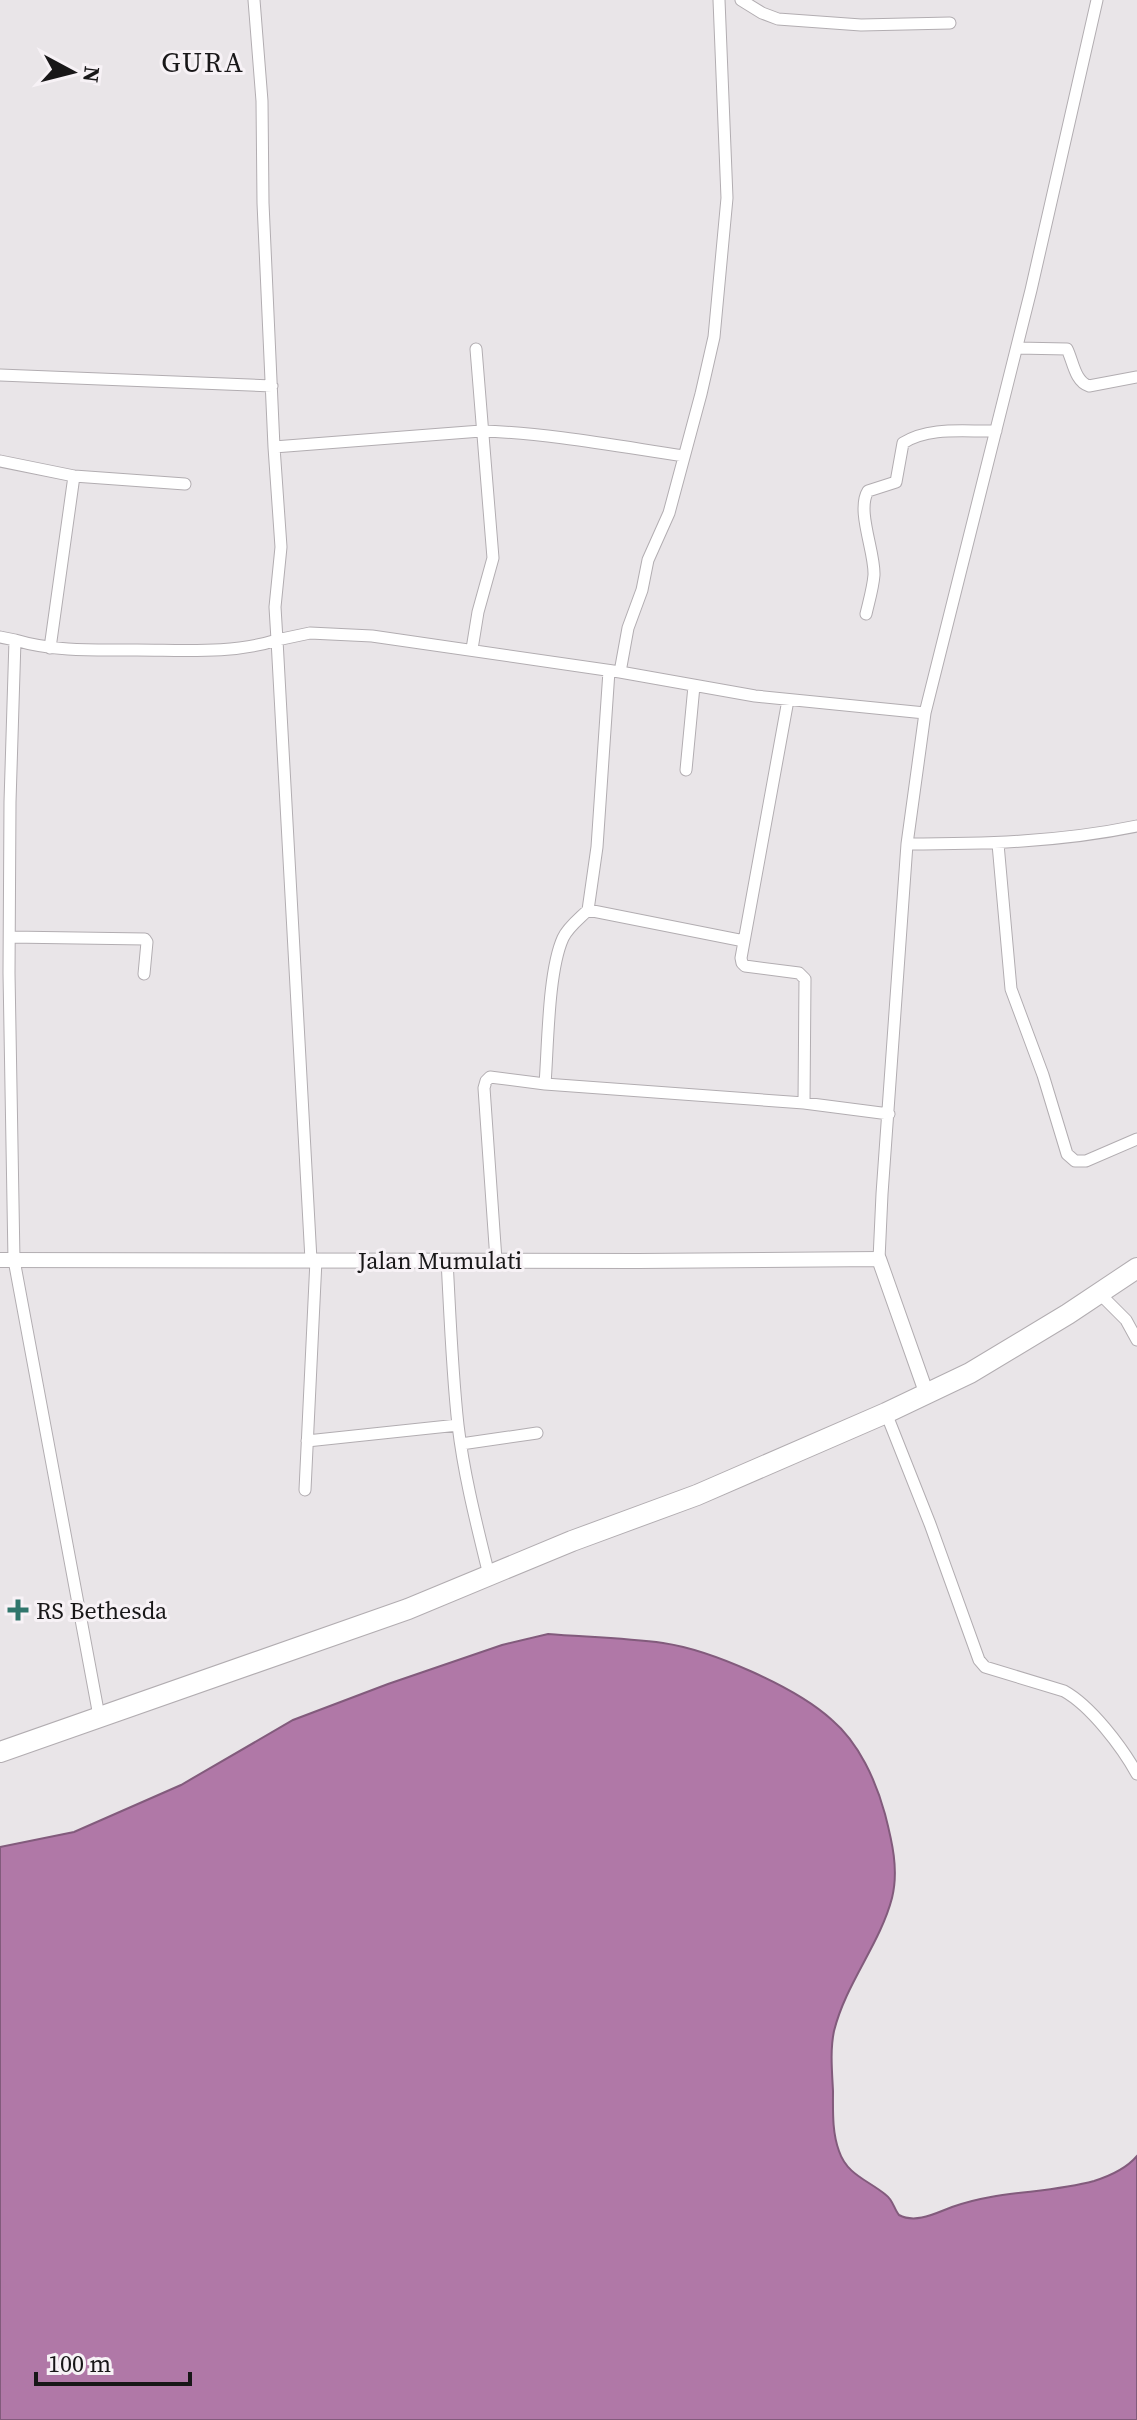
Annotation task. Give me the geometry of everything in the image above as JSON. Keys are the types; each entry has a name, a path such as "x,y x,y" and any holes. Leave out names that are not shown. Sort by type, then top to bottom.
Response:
{"highway":[{"path":"0,1752 408,1609 572,1541 697,1495 970,1373 1137,1268"}],"street":[{"path":"254,0 262,101 263,203 281,547 275,607 314,1260 305,1490"},
{"path":"545,1084 557,958 564,936 588,910 614,671 642,590 648,560 664,527 714,337 727,198 719,0"},
{"path":"741,0 778,19 861,25 950,23"},
{"path":"926,1392 879,1259 907,844 925,713 1017,348 1097,0"},
{"path":"1017,348 1067,349 1079,378 1089,386 1137,377"},
{"path":"472,649 478,612 493,558 476,349"},
{"path":"0,375 272,386"},
{"path":"274,447 481,431 513,432 684,456"},
{"path":"866,614 874,574 864,508 868,491 896,482 903,443 914,436 996,431"},
{"path":"0,461 74,476 185,484"},
{"path":"50,648 74,476"},
{"path":"0,637 50,648 178,650 230,649 310,633 372,636 788,700 925,713"},
{"path":"15,640 10,802 7,1260 99,1716"},
{"path":"686,770 694,686"},
{"path":"788,700 741,958 745,966 799,973 805,979 804,1103"},
{"path":"907,844 998,844 1075,838 1137,826"},
{"path":"998,844 1011,989 1052,1102 1067,1154 1075,1161 1086,1161 1137,1139"},
{"path":"588,910 744,941"},
{"path":"10,937 145,939 144,974"},
{"path":"496,1260 484,1088 488,1078 804,1103 889,1114"},
{"name":"Jalan Mumulati","path":"7,1260 879,1259"},
{"path":"447,1260 458,1425 472,1506 489,1575"},
{"path":"1099,1293 1126,1320 1137,1340"},
{"path":"886,1413 979,1660 985,1667 1074,1696 1112,1737 1137,1774"},
{"path":"307,1441 458,1425"},
{"path":"461,1444 537,1433"}],"shaded area":[{"path":"548,1634 663,1643 705,1653 797,1695 842,1729 865,1763 881,1801 892,1845 895,1877 887,1915 846,1996 834,2031 833,2114 839,2151 847,2166 888,2197 899,2215 912,2218 926,2217 987,2198 1094,2181 1117,2172 1137,2156 1137,2420 0,2420 0,1847 74,1832 181,1785 293,1720 502,1645"}],"place":[{"name":"RS Bethesda","path":"18,1610"}],"district":[{"name":"GURA","path":"203,62"}]}
